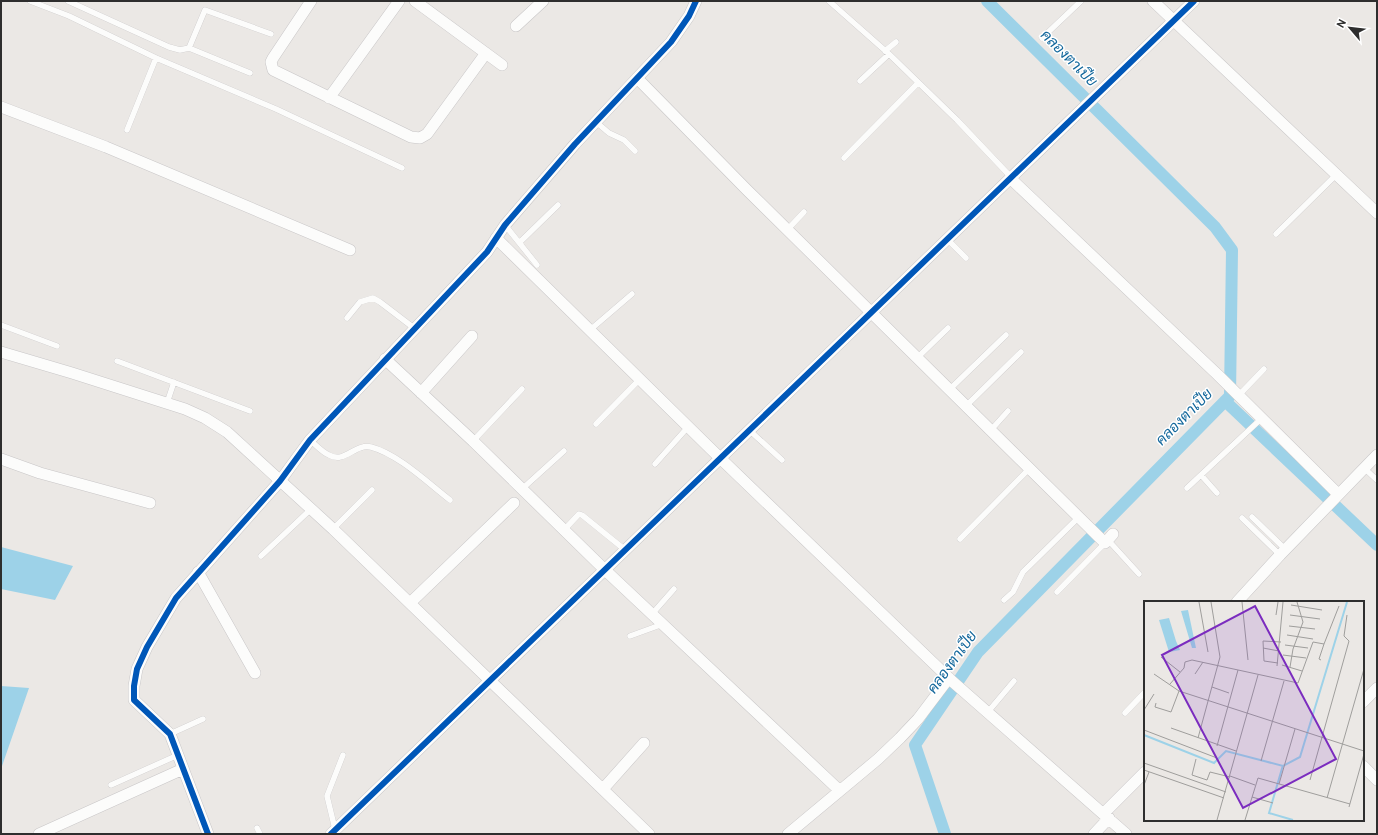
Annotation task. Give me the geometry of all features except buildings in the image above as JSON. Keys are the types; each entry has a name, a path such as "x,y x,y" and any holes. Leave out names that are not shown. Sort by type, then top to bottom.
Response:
{"street":[{"path":"311,1 273,58 271,66 277,72 411,137 420,138 426,134 486,53"},
{"path":"329,98 399,1"},
{"path":"415,1 502,64"},
{"path":"516,26 543,1"},
{"path":"208,834 183,769 179,754 170,734 134,700 134,686 137,669 146,647 176,598 280,481 310,440 487,252 505,224 595,121 671,42 689,16 696,1"},
{"path":"1153,1 1377,213"},
{"path":"333,832 605,570 624,549 748,429 1194,1"},
{"path":"637,78 1090,528 1107,539"},
{"path":"1,107 106,147 350,250"},
{"path":"1011,178 1235,391 1259,421 1337,496"},
{"path":"496,238 688,427 951,680 1126,834"},
{"path":"421,393 472,336"},
{"path":"1,352 167,403 205,418 227,432 310,510 333,529 649,834"},
{"path":"385,359 473,441 605,570 839,790"},
{"path":"1238,601 1282,552 1377,455"},
{"path":"1,459 40,473 150,503"},
{"path":"410,603 514,503"},
{"path":"198,572 255,673"},
{"path":"788,834 878,759 914,724 951,680"},
{"path":"1364,701 1377,688"},
{"path":"603,789 644,742"},
{"path":"1364,767 1377,780"},
{"path":"39,834 183,769"},
{"path":"1094,834 1106,816 1144,773"}],"lane":[{"path":"30,1 69,16 156,58 276,109 402,168"},
{"path":"68,1 169,47 180,50 189,48 250,73"},
{"path":"829,1 887,52 1011,178"},
{"path":"1042,38 1082,1"},
{"path":"189,48 205,10 271,34"},
{"path":"860,81 896,42"},
{"path":"127,130 156,58"},
{"path":"844,158 918,83"},
{"path":"595,121 609,133 624,140 635,151"},
{"path":"1276,234 1336,175"},
{"path":"520,242 558,205"},
{"path":"788,229 804,212"},
{"path":"505,224 537,264"},
{"path":"947,239 966,258"},
{"path":"590,330 632,294"},
{"path":"348,318 360,302 373,298 414,328"},
{"path":"1,325 57,346"},
{"path":"918,357 948,328"},
{"path":"950,389 1006,335"},
{"path":"967,406 1021,352"},
{"path":"118,361 250,411"},
{"path":"1235,391 1264,369"},
{"path":"596,424 640,380"},
{"path":"167,403 174,382"},
{"path":"473,441 522,389"},
{"path":"991,430 1008,411"},
{"path":"1187,488 1259,421"},
{"path":"655,464 688,427"},
{"path":"748,429 782,460"},
{"path":"310,440 329,455 338,458 349,454 358,447 373,447 408,467 450,500"},
{"path":"522,490 564,451"},
{"path":"960,539 1030,468"},
{"path":"1364,468 1377,480"},
{"path":"1201,475 1217,493"},
{"path":"333,529 372,490"},
{"path":"261,556 310,510"},
{"path":"564,530 579,514 582,514 624,549"},
{"path":"1004,600 1013,592 1023,572 1080,517"},
{"path":"1252,517 1282,552"},
{"path":"1242,518 1282,552"},
{"path":"1057,592 1107,539 1139,574"},
{"path":"652,614 674,589"},
{"path":"630,636 663,624"},
{"path":"985,711 1014,681"},
{"path":"1125,713 1144,693"},
{"path":"170,734 203,719"},
{"path":"111,785 179,754"},
{"path":"333,832 327,796 343,755"},
{"path":"257,828 260,834"}],"water":[{"path":"1,547 73,566 55,600 1,589"},
{"path":"1,686 29,688 1,769"}],"waterway":[{"name":"คลองตาเปีย","path":"945,834 915,745 978,652 1230,396 1232,250 1215,227 987,1"},
{"path":"1225,401 1377,545"}],"cycle path":[{"path":"208,834 170,734 134,700 134,686 137,669 147,647 176,598 280,481 310,440 487,252 505,225 575,144 671,42 689,16 696,1"},
{"path":"331,834 1194,1"}]}
